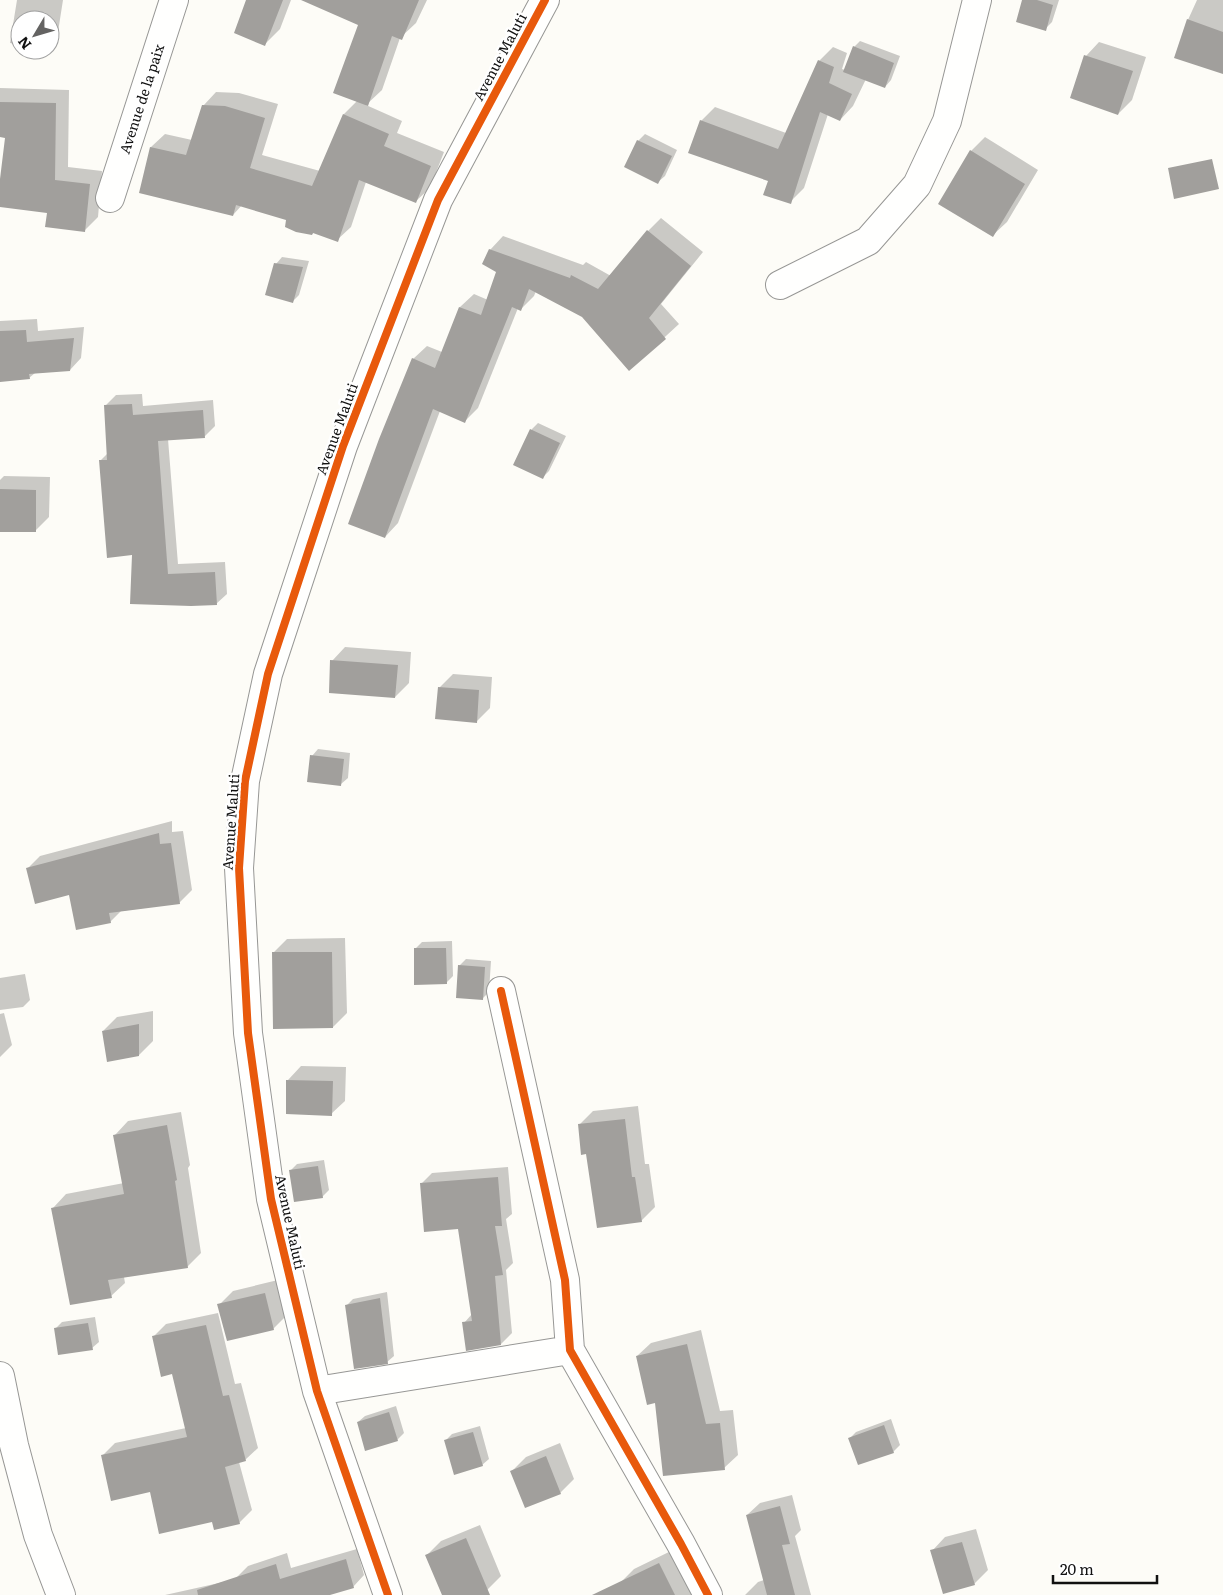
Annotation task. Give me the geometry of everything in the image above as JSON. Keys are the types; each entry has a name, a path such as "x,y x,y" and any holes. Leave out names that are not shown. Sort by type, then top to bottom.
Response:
{"street":[{"name":"Avenue de la paix","path":"110,198 174,0"},
{"name":"Avenue Maluti","path":"388,1595 317,1391 271,1199 248,1033 239,868 245,781 268,674 353,419 438,200 545,0"},
{"path":"780,285 868,241 917,185 947,121 977,0"},
{"path":"501,991 565,1280 570,1350 681,1544 708,1595"},
{"path":"317,1391 570,1350"},
{"path":"0,1376 14,1445 38,1535 61,1595"}],"building":[{"path":"246,0 283,0 265,46 234,33"},
{"path":"301,0 419,0 402,40 392,36 368,106 333,93 358,25"},
{"path":"1022,0 1037,0 1053,5 1046,31 1016,22"},
{"path":"1187,19 1223,32 1223,74 1174,58"},
{"path":"853,46 894,63 885,88 843,72"},
{"path":"1084,55 1133,71 1118,115 1070,98"},
{"path":"818,60 834,67 829,83 852,94 840,121 820,112 791,204 763,195 768,181 688,153 700,120 778,149"},
{"path":"0,102 56,103 55,180 90,184 85,232 45,227 47,213 0,207 0,179 5,138 0,137"},
{"path":"202,105 225,106 265,118 250,168 312,186 343,114 389,134 384,146 431,166 416,203 359,180 338,242 313,233 312,235 296,232 285,227 286,220 236,205 233,216 139,193 150,147 186,155"},
{"path":"637,140 672,156 658,184 624,167"},
{"path":"970,150 1025,184 993,237 938,204"},
{"path":"1212,159 1219,189 1174,199 1168,168"},
{"path":"647,230 691,266 649,318 666,339 629,371 582,317 529,289 521,311 512,307 465,423 433,409 385,538 348,524 379,439 412,358 435,368 459,307 481,315 496,272 482,264 489,249 570,278 571,275 598,289"},
{"path":"274,263 303,267 293,303 265,295"},
{"path":"26,330 27,342 74,338 70,371 29,374 30,379 0,382 0,331"},
{"path":"132,404 133,415 203,410 205,438 158,441 168,574 215,572 217,605 130,604 132,555 107,558 99,460 107,460 104,405"},
{"path":"530,429 560,443 543,479 513,465"},
{"path":"0,489 36,490 36,532 0,532"},
{"path":"330,660 398,665 395,698 329,693"},
{"path":"438,687 479,690 477,723 435,719"},
{"path":"310,755 344,759 341,786 307,782"},
{"path":"159,833 160,844 171,843 180,904 109,913 111,923 76,930 69,895 35,904 26,868"},
{"path":"414,948 446,948 447,984 414,985"},
{"path":"272,952 332,952 333,1028 273,1029"},
{"path":"458,965 485,967 483,1000 456,998"},
{"path":"139,1024 139,1056 107,1062 102,1031"},
{"path":"286,1080 333,1081 332,1116 286,1114"},
{"path":"625,1119 632,1177 635,1177 642,1222 597,1228 586,1154 581,1155 578,1124"},
{"path":"167,1125 177,1180 175,1181 188,1268 108,1280 112,1298 70,1305 51,1208 124,1194 113,1135"},
{"path":"318,1166 323,1198 294,1202 289,1170"},
{"path":"498,1177 502,1226 495,1226 503,1275 495,1276 501,1345 466,1351 462,1322 472,1321 458,1229 424,1232 420,1183"},
{"path":"265,1293 274,1330 227,1341 217,1304"},
{"path":"380,1298 388,1364 354,1369 345,1305"},
{"path":"88,1323 93,1350 58,1355 54,1328"},
{"path":"206,1325 223,1396 229,1395 246,1461 225,1467 240,1524 214,1530 212,1522 159,1534 150,1492 111,1501 101,1455 187,1437 172,1374 161,1377 152,1336"},
{"path":"687,1344 706,1424 720,1423 725,1470 663,1476 655,1403 647,1405 636,1356"},
{"path":"389,1412 398,1441 365,1451 357,1422"},
{"path":"884,1425 894,1453 858,1465 848,1438"},
{"path":"473,1432 483,1466 454,1475 444,1440"},
{"path":"546,1456 561,1494 525,1508 510,1471"},
{"path":"780,1506 790,1544 782,1545 795,1595 767,1595 746,1515"},
{"path":"466,1538 490,1595 442,1595 425,1555"},
{"path":"962,1542 975,1585 943,1594 930,1550"},
{"path":"346,1559 354,1588 330,1595 198,1595 197,1590 276,1564 280,1579"},
{"path":"659,1563 675,1595 592,1595"}],"cycle path":[{"path":"388,1595 317,1391 271,1199 248,1033 239,868 245,781 268,674 343,446 438,200 545,0"},
{"path":"501,991 565,1280 570,1350 681,1544 708,1595"}]}
